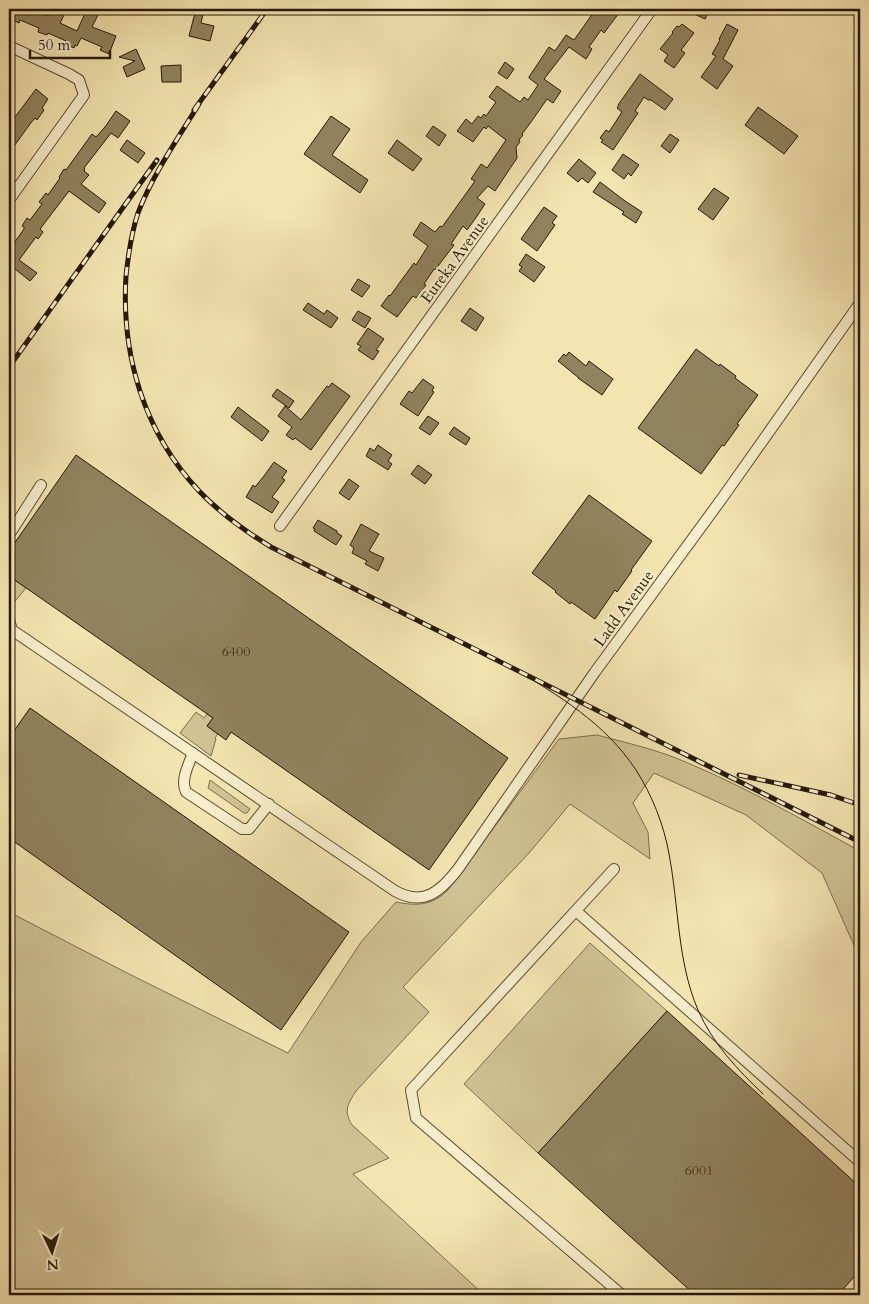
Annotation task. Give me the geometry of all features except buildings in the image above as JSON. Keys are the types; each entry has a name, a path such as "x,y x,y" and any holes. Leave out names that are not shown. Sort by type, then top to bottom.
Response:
{"street":[{"name":"Eureka Avenue","path":"280,526 652,9"},
{"path":"9,46 79,80 84,95 9,200"},
{"name":"Ladd Avenue","path":"9,620 12,630 402,894 420,897 435,892 446,884 452,876 595,672 860,302"},
{"path":"9,536 42,484"},
{"path":"193,753 185,774 183,786 186,792 242,829 249,829 269,804"},
{"path":"614,869 412,1090 416,1118 622,1295"},
{"path":"576,911 860,1162"}],"shaded area":[{"path":"9,576 26,588 11,606 9,606"},
{"path":"196,712 204,718 207,714 213,718 207,726 218,734 215,738 211,756 180,733"},
{"path":"597,735 677,758 732,783 860,851 860,959 822,873 746,815 654,773 633,803 648,832 650,859 570,804 529,853 403,987 429,1012 356,1091 347,1111 352,1125 389,1158 353,1174 484,1295 9,1295 9,912 288,1053 361,942 396,902 424,904 442,895 448,890 559,739"},
{"path":"210,780 250,809 247,813 244,813 208,788"},
{"path":"590,943 667,1011 538,1153 464,1084"}],"tram line":[{"path":"511,667 580,711 624,753 642,780 657,810 667,843 682,953 691,991 698,1010 718,1045 763,1094"}],"railway":[{"path":"194,110 267,9"},
{"path":"199,104 158,171 138,213 128,261 125,306 132,364 140,392 164,444 200,492 234,522 271,547 860,842"},
{"path":"9,367 157,160"},
{"path":"739,775 831,795 860,805"}]}
